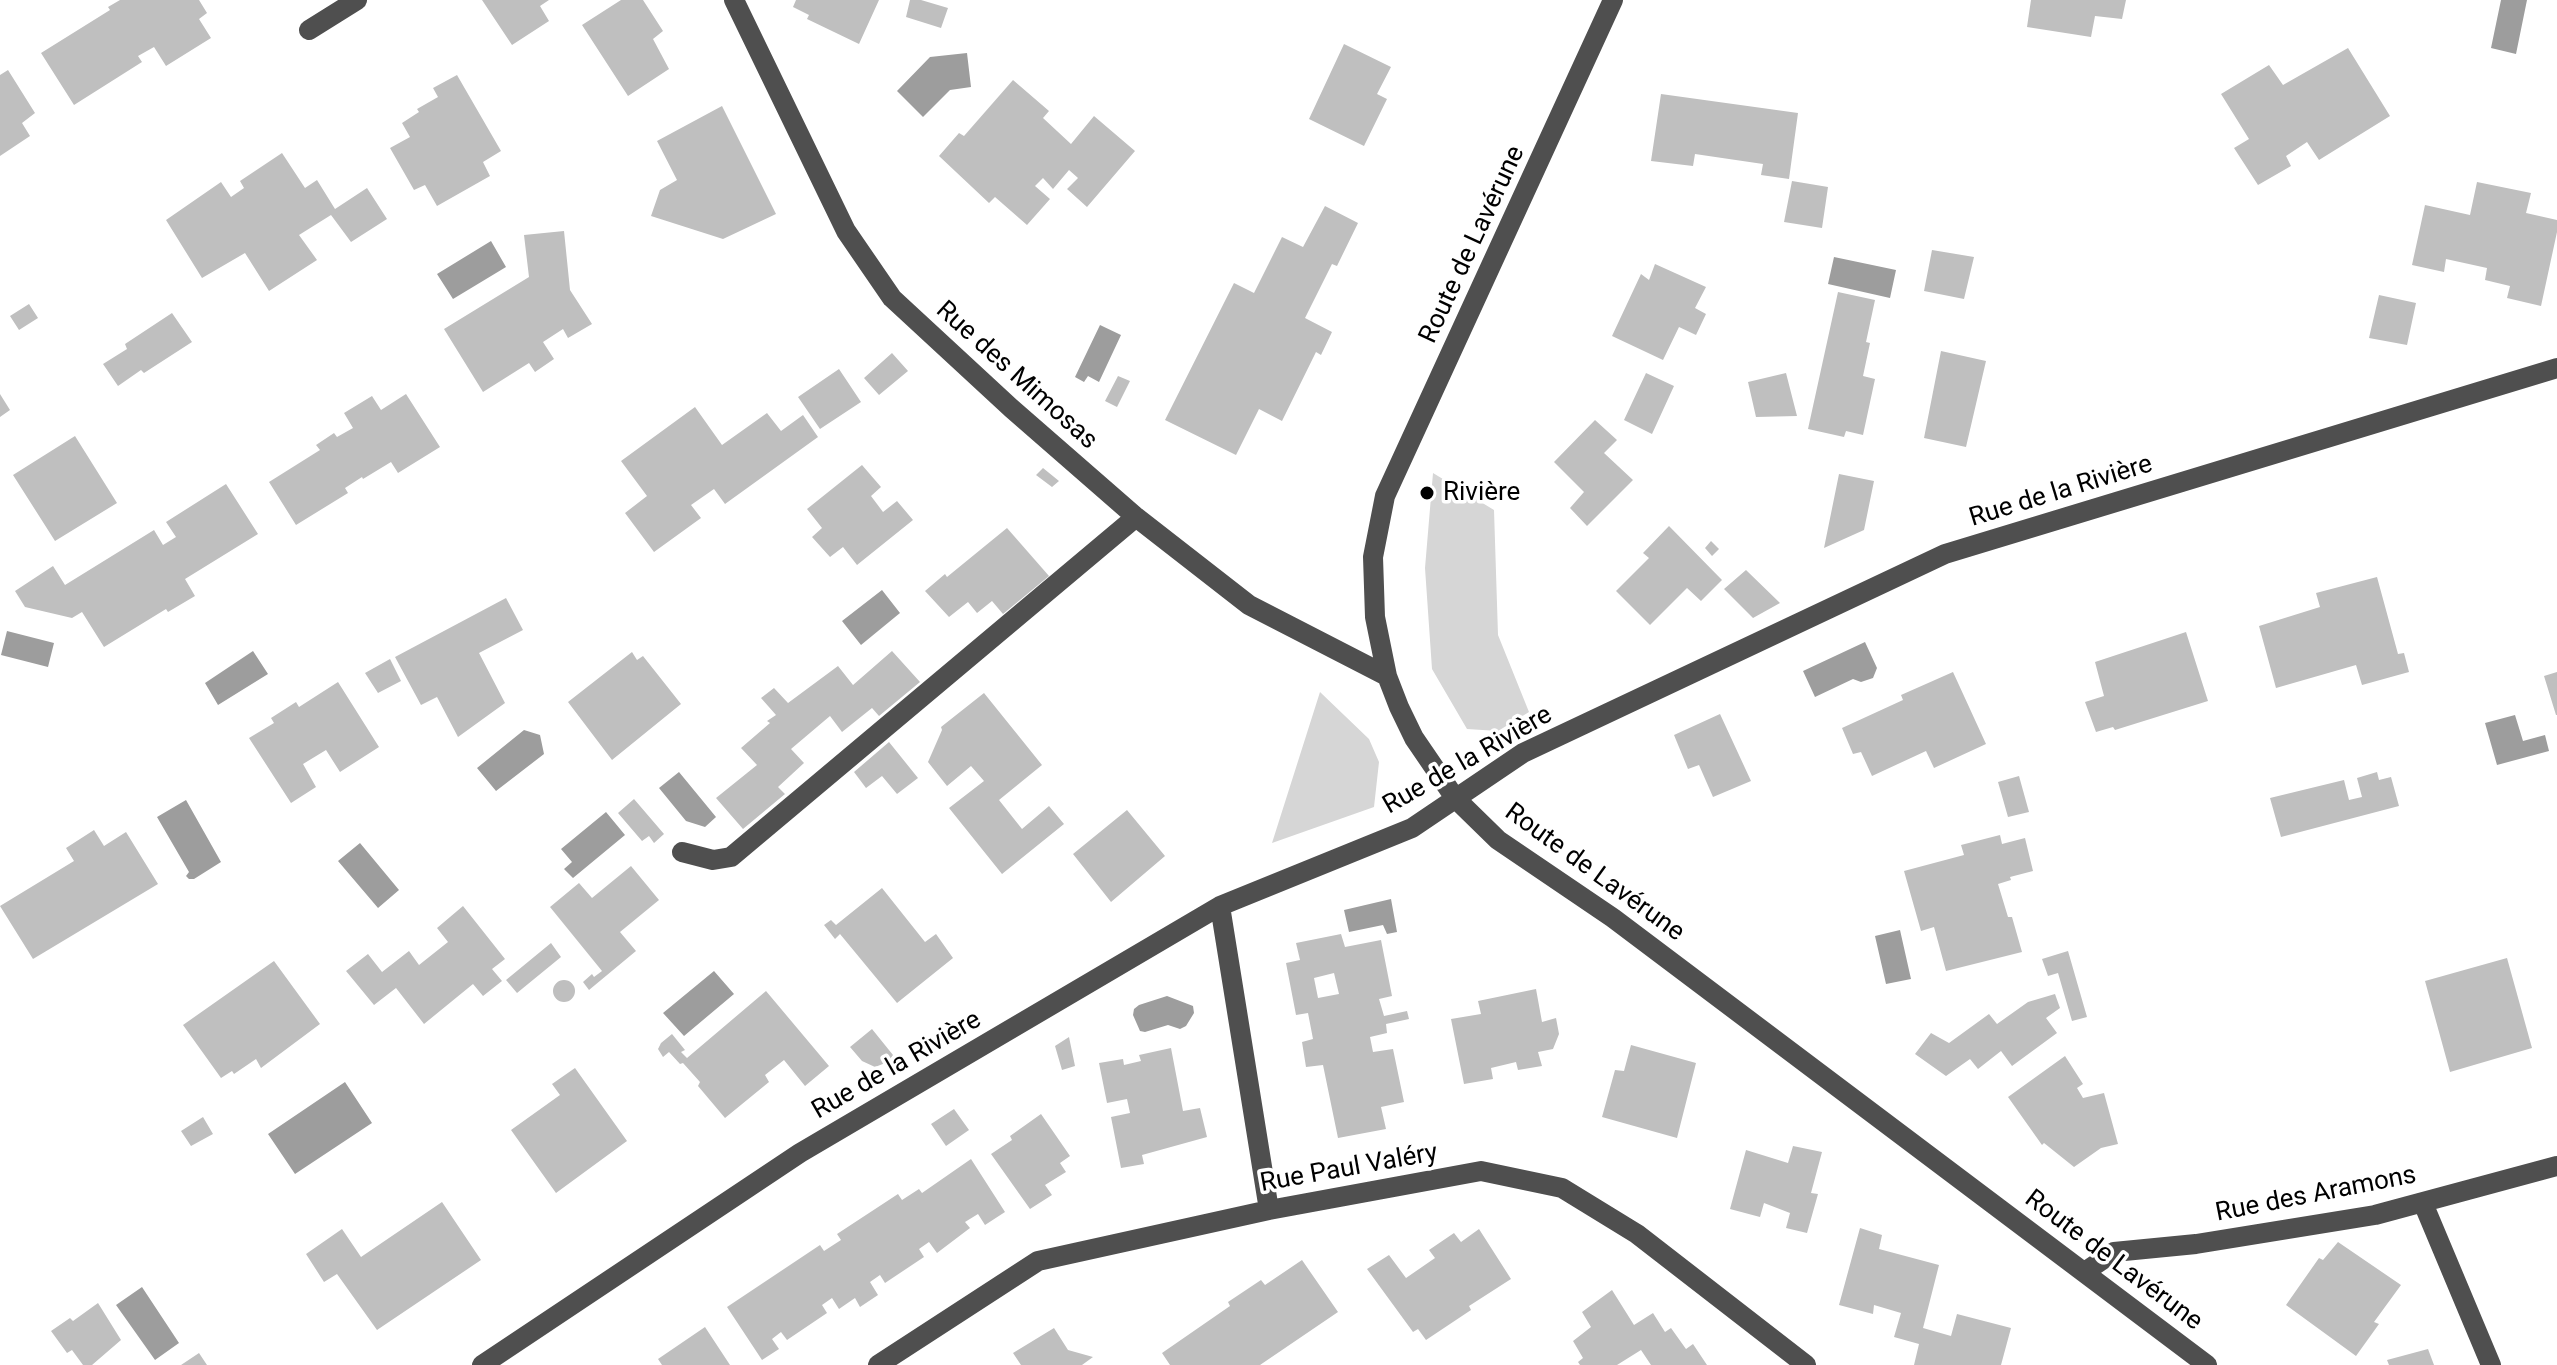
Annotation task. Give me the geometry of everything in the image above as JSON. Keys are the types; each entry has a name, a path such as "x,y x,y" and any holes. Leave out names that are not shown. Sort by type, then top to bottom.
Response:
{"street":[{"path":"309,30 357,0"},
{"name":"Rue des Mimosas","path":"734,0 846,231 892,298 1136,517 1249,605 1387,676"},
{"name":"Route de Lavérune","path":"1613,0 1385,496 1373,557 1375,617 1387,676 1414,738 1455,798 1498,840 1613,918 2207,1365"},
{"name":"Rue de la Rivière","path":"482,1365 800,1153 1220,906 1412,828 1523,753 1945,554 2557,368"},
{"path":"682,852 713,860 731,857 1136,517"},
{"path":"1220,906 1269,1210"},
{"name":"Rue des Aramons","path":"2086,1271 2114,1252 2196,1244 2345,1220 2423,1203 2557,1166"},
{"name":"Rue Paul Valéry","path":"878,1365 1038,1261 1269,1210 1481,1171 1562,1188 1637,1234 1806,1365"},
{"path":"2423,1203 2491,1365"}],"shaded area":[{"path":"2501,0 2527,0 2516,54 2491,48"},
{"path":"967,53 971,87 950,90 923,117 897,91 930,57"},
{"path":"491,241 506,267 453,299 437,274"},
{"path":"1834,257 1896,270 1890,298 1828,284"},
{"path":"1100,325 1121,335 1099,382 1088,376 1084,382 1075,377"},
{"path":"1433,473 1494,510 1498,635 1529,712 1498,731 1467,729 1432,669 1425,568"},
{"path":"882,590 900,613 861,645 842,621"},
{"path":"7,631 54,643 48,667 1,655"},
{"path":"1865,642 1877,668 1873,678 1861,682 1853,679 1815,697 1803,671"},
{"path":"253,651 268,674 218,705 205,683"},
{"path":"1320,692 1369,739 1379,762 1374,807 1272,843"},
{"path":"2515,715 2523,741 2545,735 2549,751 2497,765 2485,723"},
{"path":"524,730 540,735 544,754 496,791 477,768"},
{"path":"679,772 716,817 705,827 686,821 659,788"},
{"path":"186,800 221,862 194,879 186,876 189,872 157,817"},
{"path":"606,812 625,835 573,878 564,869 572,862 561,849"},
{"path":"360,843 399,890 378,908 338,861"},
{"path":"1391,899 1397,932 1387,934 1383,925 1349,932 1344,910"},
{"path":"1900,930 1911,979 1886,984 1875,936"},
{"path":"714,971 734,994 684,1036 663,1013"},
{"path":"1167,996 1193,1006 1194,1013 1186,1026 1180,1029 1168,1025 1140,1031 1133,1015 1134,1009"},
{"path":"345,1082 372,1123 295,1174 268,1134"},
{"path":"142,1287 179,1343 155,1360 116,1305"}],"building":[{"path":"120,0 199,0 207,13 199,19 211,38 166,66 154,47 138,56 142,62 74,105 41,53 110,10 108,7"},
{"path":"482,0 549,0 540,6 549,21 512,45"},
{"path":"621,0 643,0 663,31 653,39 669,69 628,96 582,25"},
{"path":"796,0 879,0 859,44 807,19 809,15 793,7"},
{"path":"910,0 948,8 941,28 906,17"},
{"path":"2031,0 2126,0 2122,19 2095,16 2091,37 2027,27"},
{"path":"1344,44 1391,67 1377,94 1387,99 1364,146 1309,119"},
{"path":"2348,48 2390,116 2319,160 2307,142 2286,156 2291,166 2258,185 2234,148 2249,139 2221,94 2269,65 2283,85"},
{"path":"8,70 35,113 22,123 30,136 0,156 0,75"},
{"path":"457,75 501,151 483,162 490,176 437,206 425,185 414,190 390,148 410,137 402,123 419,112 417,109 438,97 433,88"},
{"path":"1013,80 1049,111 1043,118 1071,144 1094,116 1135,151 1087,207 1067,189 1078,178 1069,170 1053,189 1043,178 1035,186 1050,199 1027,225 995,197 989,203 939,156 959,133 964,136"},
{"path":"1661,94 1798,113 1789,179 1761,175 1763,164 1695,154 1693,166 1651,161"},
{"path":"722,106 776,214 723,239 651,216 660,190 677,180 657,141"},
{"path":"282,153 305,188 317,180 335,209 367,188 387,219 351,242 331,215 299,235 317,260 269,291 245,253 202,278 166,220 221,182 231,197 244,188 240,181"},
{"path":"1792,181 1828,187 1822,228 1784,222"},
{"path":"2477,182 2531,193 2526,213 2557,220 2541,306 2507,298 2510,286 2485,280 2487,268 2446,259 2444,272 2412,265 2425,205 2470,215"},
{"path":"1325,206 1358,223 1337,266 1332,264 1305,318 1332,332 1321,355 1316,352 1282,421 1259,409 1236,455 1165,420 1234,283 1254,293 1282,237 1303,247"},
{"path":"564,231 570,290 592,324 568,338 563,329 543,342 554,359 535,372 529,363 483,392 444,329 529,277 524,235"},
{"path":"1932,250 1974,257 1964,299 1924,291"},
{"path":"1655,264 1706,287 1695,308 1706,314 1696,335 1679,327 1663,360 1612,336 1641,274 1649,280"},
{"path":"1838,292 1875,300 1863,376 1875,379 1863,435 1846,431 1844,437 1808,429"},
{"path":"2379,295 2416,303 2407,345 2369,338"},
{"path":"29,304 38,318 19,330 10,316"},
{"path":"172,313 192,342 118,386 103,364 127,349 125,344"},
{"path":"1941,351 1986,361 1966,447 1924,438"},
{"path":"892,353 908,371 879,395 864,378"},
{"path":"839,369 861,402 820,429 798,397"},
{"path":"1646,373 1674,386 1652,434 1624,420"},
{"path":"1786,373 1797,416 1756,417 1748,382"},
{"path":"1118,376 1130,381 1117,407 1105,401"},
{"path":"0,394 10,410 0,417"},
{"path":"406,394 440,447 398,473 391,462 362,477 345,488 348,493 296,525 269,482 320,450 316,445 334,433 337,437 353,428 344,413 372,396 381,410"},
{"path":"695,407 722,445 767,413 781,431 803,415 818,437 725,504 714,489 691,505 701,518 654,552 625,513 647,496 621,461"},
{"path":"1595,420 1617,440 1604,453 1633,480 1587,526 1570,508 1584,492 1554,462"},
{"path":"75,436 117,503 55,541 13,475"},
{"path":"862,465 881,487 871,496 883,512 897,501 913,520 857,565 843,547 830,557 812,537 822,528 807,509"},
{"path":"1043,468 1059,481 1052,487 1036,475"},
{"path":"1839,474 1874,481 1864,530 1824,548"},
{"path":"226,484 258,534 185,579 195,596 168,612 166,609 104,647 82,612 72,618 25,607 15,591 53,566 65,585 154,530 163,545 176,537 166,522"},
{"path":"1669,526 1722,580 1701,601 1687,588 1650,625 1616,591 1649,558 1643,553"},
{"path":"1007,528 1049,576 1003,614 992,601 977,613 968,602 949,617 925,591"},
{"path":"1711,541 1719,549 1712,556 1705,548"},
{"path":"1746,570 1780,603 1753,618 1724,589"},
{"path":"2377,577 2398,654 2404,653 2409,672 2362,685 2356,665 2276,688 2259,626 2320,607 2316,593"},
{"path":"506,598 523,630 479,653 505,703 458,737 437,697 421,705 395,657"},
{"path":"2186,632 2208,701 2115,730 2113,727 2096,732 2085,702 2104,696 2095,662"},
{"path":"892,651 920,682 879,716 872,708 842,732 830,716 791,749 804,763 778,787 785,794 743,829 716,798 757,765 741,748 776,715 761,698 774,688 788,703 838,666 853,685"},
{"path":"632,652 637,660 643,656 681,704 612,760 568,702"},
{"path":"390,659 401,681 378,693 365,673"},
{"path":"1953,672 1986,744 1934,768 1926,751 1872,776 1861,752 1853,754 1842,728 1903,700 1901,695"},
{"path":"2557,672 2557,715 2556,715 2544,676"},
{"path":"338,682 379,747 340,772 326,750 303,764 316,787 291,803 249,738 274,723 271,718 296,702 299,707"},
{"path":"984,693 1042,765 999,800 1022,829 1049,806 1064,824 1002,874 949,808 984,781 971,766 947,786 928,762 941,727"},
{"path":"1720,714 1751,781 1713,797 1699,765 1688,769 1674,735"},
{"path":"889,742 918,778 897,794 882,776 866,788 854,772"},
{"path":"2377,772 2379,780 2391,777 2399,806 2281,837 2270,798 2344,780 2349,800 2362,797 2357,778"},
{"path":"2019,776 2029,812 2008,817 1998,782"},
{"path":"634,799 664,834 654,843 649,836 642,841 618,813"},
{"path":"1127,810 1165,856 1111,902 1073,854"},
{"path":"94,830 104,846 126,832 158,884 33,959 0,906 74,861 66,848"},
{"path":"2000,835 2002,844 2025,838 2033,871 1998,884 2022,952 1946,971 1934,927 1921,931 1904,871 1964,855 1961,845"},
{"path":"631,866 659,900 620,932 636,951 589,990 583,982 592,974 594,977 602,971 550,907 579,883 592,898"},
{"path":"882,888 925,942 936,934 953,958 897,1003 840,934 835,939 824,925 831,920 836,925"},
{"path":"463,906 505,959 492,969 502,981 483,996 473,984 424,1024 396,988 374,1005 346,971 368,954 382,972 409,951 419,965 448,942 437,928"},
{"path":"1341,934 1345,947 1381,940 1392,996 1379,999 1384,1016 1407,1011 1409,1019 1386,1024 1387,1033 1370,1037 1373,1052 1393,1049 1404,1102 1381,1107 1386,1129 1338,1138 1323,1065 1306,1067 1302,1042 1313,1039 1308,1013 1296,1015 1286,963 1300,960 1296,943","holes":["1334,973 1339,994 1318,998 1314,978"]},
{"path":"551,943 561,957 517,993 506,980"},
{"path":"2068,951 2087,1017 2072,1021 2058,973 2048,976 2042,959"},
{"path":"2507,958 2532,1048 2450,1072 2425,981"},
{"path":"274,961 320,1024 261,1068 256,1059 234,1074 232,1071 221,1078 183,1025"},
{"path":"564,980 572,983 575,991 572,999 564,1002 556,999 553,991 556,983"},
{"path":"1536,989 1542,1022 1556,1018 1559,1034 1553,1049 1538,1052 1542,1066 1518,1070 1516,1062 1491,1068 1493,1079 1464,1084 1451,1019 1481,1014 1478,1001"},
{"path":"766,991 829,1066 805,1086 784,1060 765,1075 769,1082 725,1118 683,1063 680,1064 669,1052 663,1057 658,1049 672,1034 685,1050 681,1052 687,1058"},
{"path":"2055,994 2060,1008 2046,1018 2057,1033 2012,1066 2001,1051 1978,1069 1970,1059 1946,1076 1915,1054 1931,1033 1949,1043 1989,1014 1997,1024 2028,1002"},
{"path":"872,1029 893,1055 888,1062 875,1067 862,1061 850,1047"},
{"path":"1069,1037 1075,1066 1062,1070 1055,1046"},
{"path":"1631,1045 1696,1063 1677,1138 1602,1117 1615,1070 1624,1071"},
{"path":"1171,1048 1183,1111 1200,1108 1207,1137 1142,1155 1144,1164 1121,1168 1111,1117 1130,1113 1127,1099 1107,1103 1099,1063 1123,1059 1124,1065 1141,1061 1139,1055"},
{"path":"2065,1056 2083,1084 2077,1088 2083,1098 2104,1093 2118,1144 2101,1148 2074,1167 2044,1143 2042,1145 2008,1097"},
{"path":"575,1068 627,1141 556,1193 511,1130 560,1095 552,1084"},
{"path":"954,1109 969,1130 946,1146 931,1124"},
{"path":"1041,1114 1070,1156 1060,1163 1066,1172 1045,1185 1052,1195 1030,1209 991,1154"},
{"path":"203,1117 213,1134 191,1146 181,1131"},
{"path":"1793,1146 1822,1152 1811,1193 1818,1194 1807,1233 1786,1228 1790,1213 1764,1203 1760,1217 1730,1209 1746,1150 1788,1163"},
{"path":"971,1159 1005,1212 985,1225 978,1214 965,1222 970,1228 937,1253 929,1242 919,1249 924,1257 885,1283 880,1275 870,1282 878,1295 860,1307 855,1298 839,1309 832,1298 822,1305 827,1313 787,1340 781,1332 772,1339 779,1349 762,1360 727,1307 820,1245 824,1251 841,1240 837,1234 898,1194 902,1200 919,1189 922,1193"},
{"path":"442,1202 481,1260 377,1330 337,1274 324,1282 306,1254 342,1229 361,1257"},
{"path":"1860,1228 1882,1235 1879,1249 1939,1265 1923,1328 1951,1336 1957,1314 2011,1328 2001,1365 1914,1365 1919,1344 1894,1337 1901,1313 1874,1305 1873,1314 1839,1305"},
{"path":"1479,1229 1511,1279 1469,1306 1471,1310 1426,1340 1418,1329 1413,1332 1367,1269 1389,1255 1406,1278 1435,1258 1429,1250 1454,1233 1461,1242"},
{"path":"2338,1242 2401,1285 2374,1322 2379,1324 2356,1356 2286,1305 2319,1258 2323,1260"},
{"path":"1302,1260 1338,1312 1260,1365 1170,1365 1162,1353 1230,1306 1228,1302 1261,1280 1265,1285"},
{"path":"1612,1290 1634,1325 1653,1313 1665,1332 1671,1328 1686,1349 1693,1344 1707,1365 1651,1365 1641,1350 1617,1365 1580,1365 1578,1362 1583,1358 1573,1341 1591,1327 1582,1312"},
{"path":"98,1303 121,1340 92,1365 83,1365 72,1350 67,1353 51,1331 70,1318 73,1321"},
{"path":"705,1327 730,1365 662,1365 658,1359"},
{"path":"1054,1328 1068,1350 1093,1357 1082,1365 1021,1365 1013,1353"},
{"path":"2428,1349 2434,1365 2389,1365 2387,1360"},
{"path":"199,1353 207,1365 181,1365"}],"place":[{"name":"Rivière","path":"1427,493"}]}
